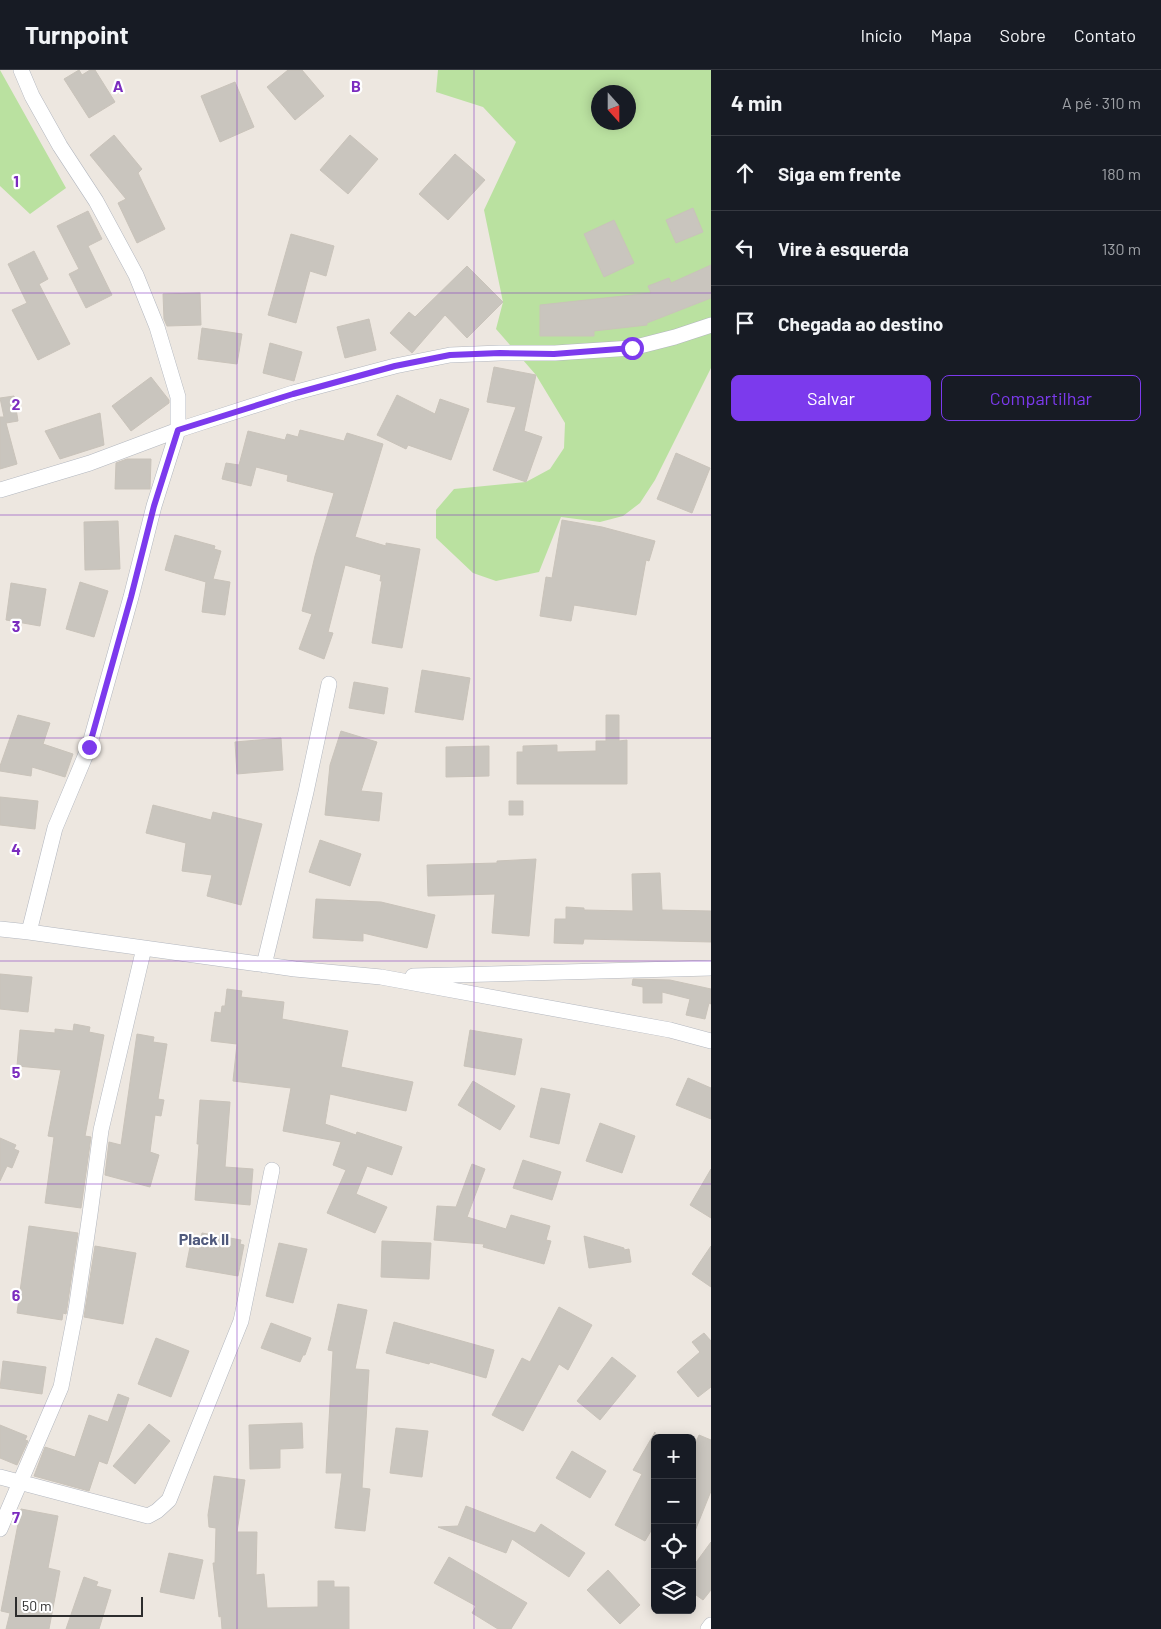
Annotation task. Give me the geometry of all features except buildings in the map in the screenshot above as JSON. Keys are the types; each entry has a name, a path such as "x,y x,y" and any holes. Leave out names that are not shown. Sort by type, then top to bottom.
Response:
{"street":[{"path":"21,70 60,146 96,201 136,275 157,327 178,397 178,430 154,506 89,747 55,828 29,932"},
{"path":"0,490 90,463 178,430 293,394 395,366 441,357 500,353 554,354 632,348 711,325"},
{"path":"264,964 330,684"},
{"path":"0,929 295,969 381,977 670,1030 711,1042"},
{"path":"0,1529 61,1387 76,1310 101,1130 144,948"},
{"path":"381,977 711,968"},
{"path":"0,1477 148,1516 169,1500 241,1321 272,1170"},
{"path":"708,1629 711,1625"}],"green space":[{"path":"0,70 66,188 30,214 0,186"},
{"path":"438,70 711,70 711,368 655,480 640,503 623,516 600,522 561,517 539,572 496,581 473,573 436,538 436,510 454,489 526,482 550,469 564,448 565,423 536,375 496,329 503,302 484,210 516,142 483,107 436,92"}],"district":[{"name":"Plack II","path":"204,1238"}],"route":[{"path":"89,747 154,506 178,430 293,394 395,366 450,355 500,353 554,354 632,348"}]}
